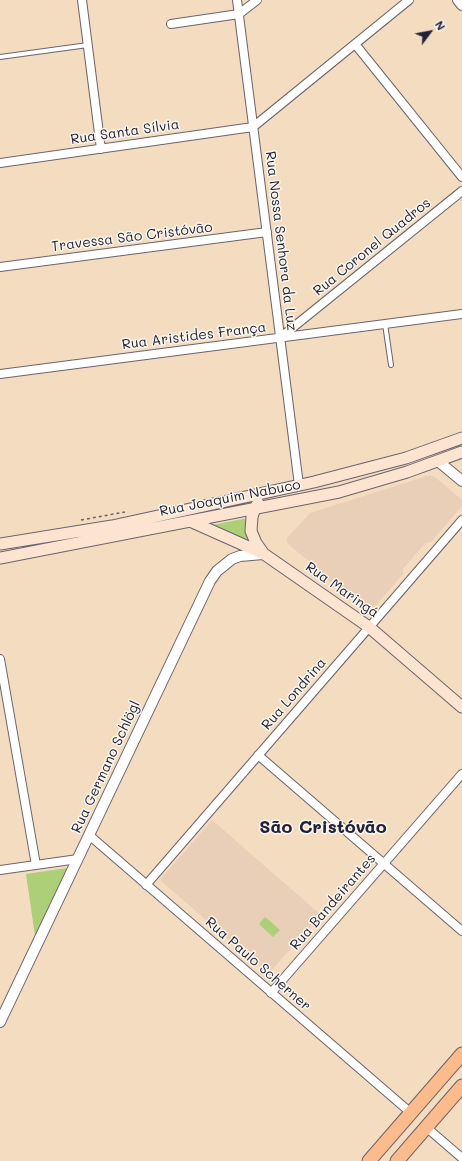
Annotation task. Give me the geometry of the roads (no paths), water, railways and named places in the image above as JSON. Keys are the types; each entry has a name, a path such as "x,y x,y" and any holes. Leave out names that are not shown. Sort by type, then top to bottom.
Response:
{"highway":[{"path":"369,1161 462,1054"},
{"path":"397,1161 462,1086"}],"main road":[{"name":"Rua Joaquim Nabuco","path":"0,544 112,526 299,485 386,464 462,438"},
{"path":"427,451 438,461"},
{"name":"Rua Joaquim Nabuco","path":"0,558 339,492 385,479 462,452"},
{"path":"264,554 256,544 251,531 251,524 255,508 262,498 272,491"},
{"name":"Rua Maringá","path":"190,521 264,554 369,627 462,707"}],"street":[{"path":"82,0 101,149"},
{"name":"Rua Nossa Senhora da Luz","path":"237,0 299,485"},
{"path":"171,24 239,14 258,0"},
{"path":"253,127 409,0"},
{"path":"458,0 462,5"},
{"path":"355,44 462,176"},
{"name":"Rua Santa Sílvia","path":"0,163 253,127"},
{"name":"Rua Coronel Quadros","path":"280,338 462,191"},
{"name":"Travessa São Cristóvão","path":"0,267 267,232"},
{"name":"Rua Aristides França","path":"0,374 462,314"},
{"path":"438,461 462,481"},
{"name":"Rua Londrina","path":"146,885 462,520"},
{"name":"Rua Germano Schlögl","path":"0,1022 4,1007 78,859 210,581 217,571 232,559 240,556 264,554"},
{"path":"0,659 36,865"},
{"path":"258,755 462,931"},
{"name":"Rua Bandeirantes","path":"271,992 462,774"},
{"name":"Rua Paulo Scherner","path":"89,835 411,1113"},
{"path":"0,870 78,859"},
{"path":"426,1127 462,1158"}],"lane":[{"path":"0,57 88,45"},
{"path":"385,324 390,365"}],"district":[{"name":"São Cristóvão","path":"323,827"}]}
